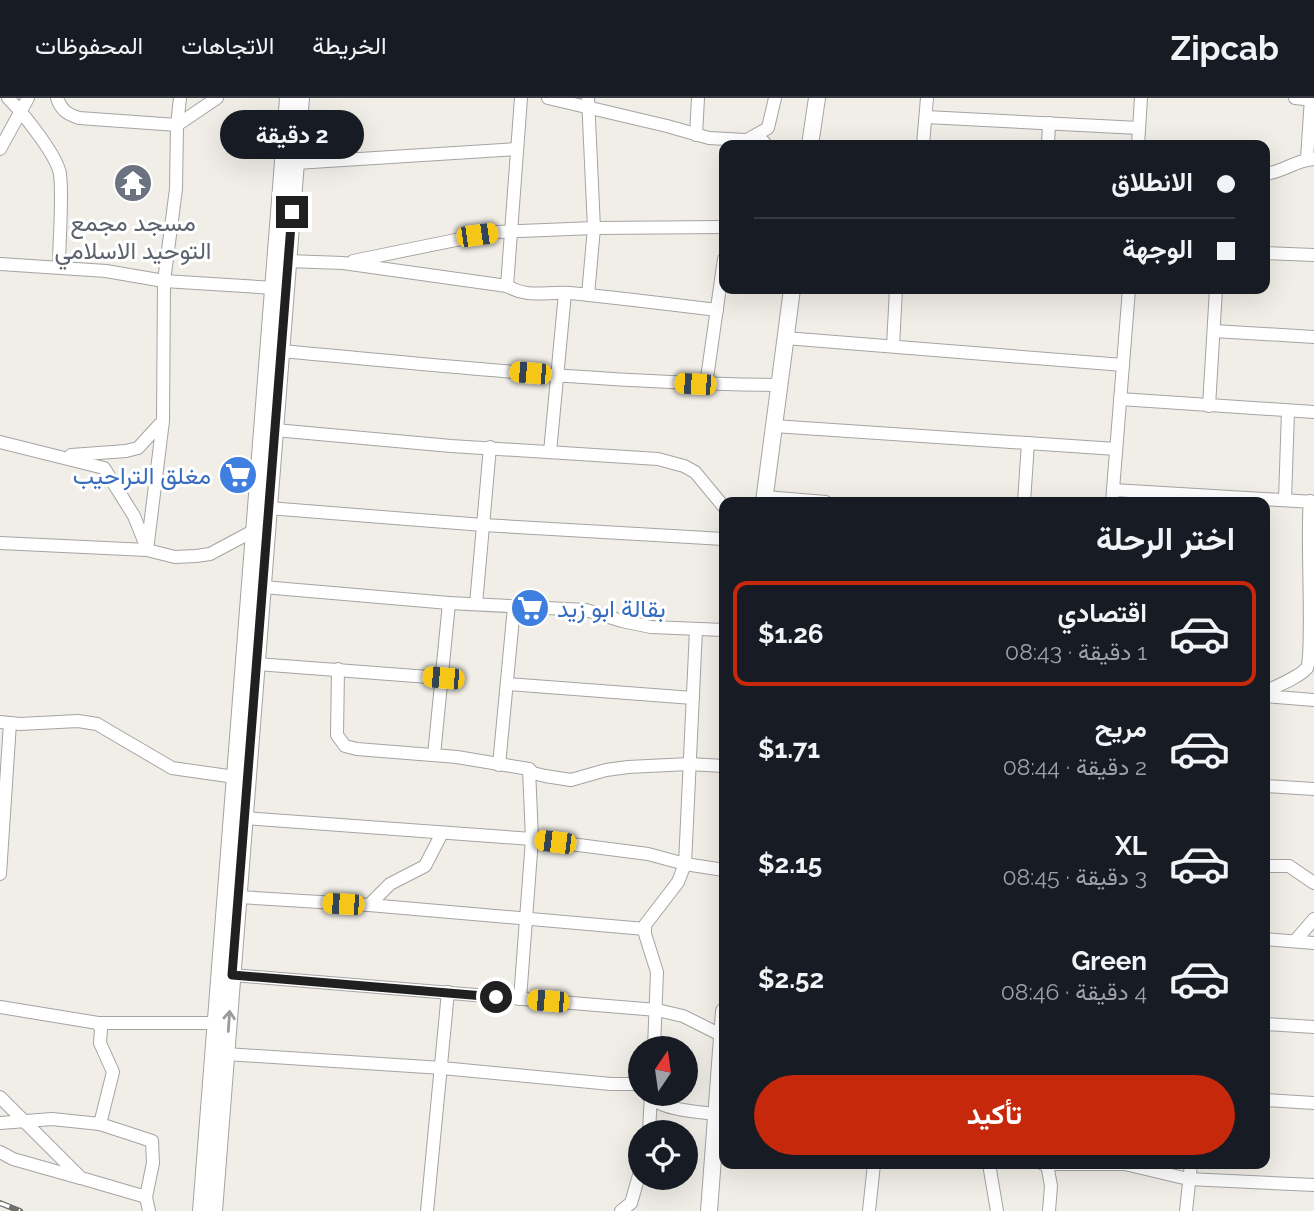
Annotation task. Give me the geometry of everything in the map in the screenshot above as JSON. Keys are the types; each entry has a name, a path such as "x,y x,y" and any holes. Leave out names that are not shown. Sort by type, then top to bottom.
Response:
{"street":[{"path":"8,98 22,112 56,162 60,173 58,267"},
{"path":"0,149 28,98"},
{"path":"57,98 67,114 79,118 177,125 217,98"},
{"path":"147,550 163,421 164,281 176,190 180,98"},
{"path":"201,1211 288,98"},
{"path":"214,1211 301,98"},
{"path":"507,286 521,98"},
{"path":"548,98 588,103 709,138 747,140 768,128 775,98"},
{"path":"696,135 698,98"},
{"path":"811,140 817,98"},
{"path":"924,140 928,98"},
{"path":"1138,140 1141,98"},
{"path":"1270,173 1311,159 1312,99 1295,98"},
{"path":"588,103 594,228 588,295"},
{"path":"926,117 1139,128"},
{"path":"1048,140 1049,123"},
{"path":"296,163 517,149"},
{"path":"343,263 477,235 594,228 719,227"},
{"path":"1270,253 1314,255"},
{"path":"287,261 343,263 507,286 524,294 565,293 717,310"},
{"path":"0,264 106,271 164,281 274,288"},
{"path":"550,452 565,293"},
{"path":"706,385 719,294"},
{"path":"764,497 791,294"},
{"path":"893,346 896,294"},
{"path":"1129,294 1113,496 1156,497"},
{"path":"1209,406 1216,294"},
{"path":"1214,331 1314,337"},
{"path":"785,338 1123,365"},
{"path":"281,351 558,376 706,385 779,385"},
{"path":"1120,399 1314,412"},
{"path":"1285,500 1288,411"},
{"path":"0,448 57,455 138,448 163,421"},
{"path":"774,426 1116,449"},
{"path":"275,429 452,446 642,457 672,462 695,472 719,501"},
{"path":"0,442 104,468 134,516 147,550"},
{"path":"1024,497 1028,443"},
{"path":"476,604 490,447"},
{"path":"1270,500 1312,502 1308,519 1312,548 1313,596 1313,652 1310,663 1307,668 1270,691"},
{"path":"268,508 483,526 719,539"},
{"path":"0,543 147,550 176,557 210,554 255,530"},
{"path":"263,587 449,603 586,610 634,624 695,630 719,629"},
{"path":"434,755 449,603"},
{"path":"499,765 514,607"},
{"path":"655,1036 657,972 645,929 647,920 678,882 685,864 695,630"},
{"path":"257,664 443,678"},
{"path":"338,669 337,735 345,746 434,755 529,769 533,773 571,780 606,770 689,764 719,766"},
{"path":"507,684 693,698"},
{"path":"1270,695 1314,700"},
{"path":"0,874 5,723 78,721 97,724 172,768 235,777"},
{"path":"520,999 532,839 529,769"},
{"path":"1270,786 1314,789"},
{"path":"245,818 532,839 648,854 719,869"},
{"path":"369,905 390,884 425,866 442,833"},
{"path":"1270,866 1289,866 1314,883"},
{"path":"239,897 369,905 645,929"},
{"path":"1295,941 1314,919"},
{"path":"1270,939 1314,943"},
{"path":"232,975 657,1010 683,1016 719,1034"},
{"path":"427,1211 448,992"},
{"path":"0,1007 97,1023 215,1023"},
{"path":"97,1023 101,1029 100,1043 113,1072 100,1124"},
{"path":"1270,1024 1314,1027"},
{"path":"226,1054 442,1068 628,1084"},
{"path":"709,1211 719,1141 716,1114 719,1092"},
{"path":"0,1097 81,1178"},
{"path":"1270,1100 1314,1103"},
{"path":"674,1106 716,1114"},
{"path":"0,1123 52,1119 100,1124 152,1141 153,1163 146,1197 149,1211"},
{"path":"0,1152 13,1159 146,1197"},
{"path":"869,1211 873,1169"},
{"path":"990,1169 997,1211"},
{"path":"1047,1169 1051,1186 1049,1211"},
{"path":"1146,1169 1188,1179 1314,1185"},
{"path":"1186,1211 1190,1169"},
{"path":"621,1211 631,1203 635,1190"}],"railway":[{"path":"0,1203 20,1211"}],"place":[{"name":"مسجد مجمع التوحيد الاسلامي","path":"133,183"},
{"name":"مغلق التراحيب","path":"238,475"},
{"name":"بقالة ابو زيد","path":"530,608"}],"route":[{"path":"292,212 232,975 496,997"}]}
